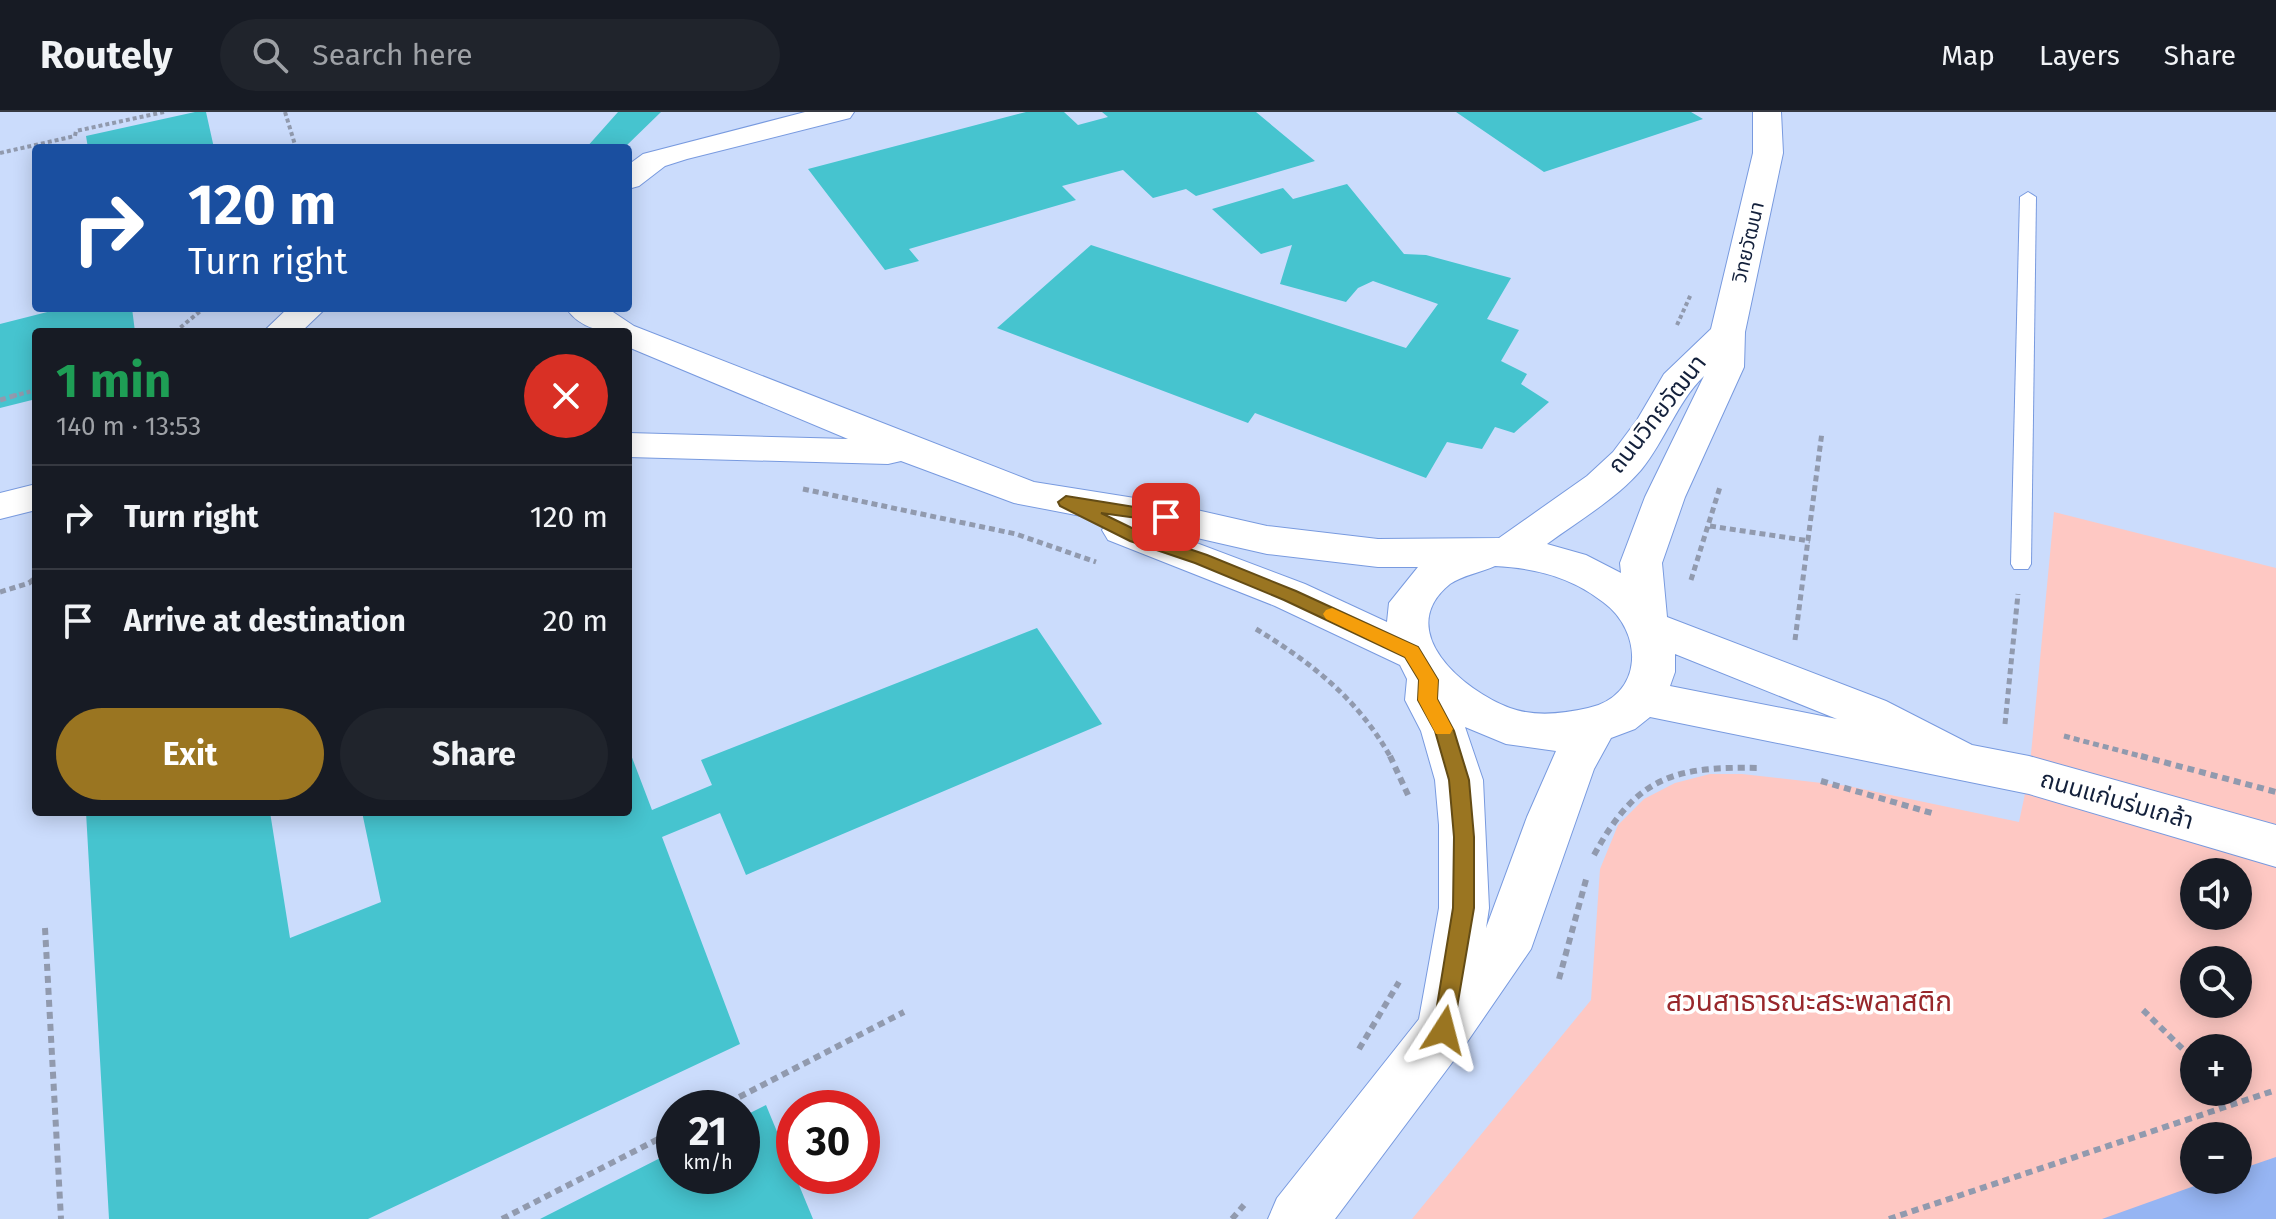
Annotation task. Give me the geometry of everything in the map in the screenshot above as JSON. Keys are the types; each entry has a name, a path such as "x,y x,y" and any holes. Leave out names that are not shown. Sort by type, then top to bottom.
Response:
{"street":[{"path":"632,177 654,160 676,153 840,112"},
{"name":"วิทยวัฒนา","path":"1647,626 1641,563 1665,497 1726,367 1728,332 1768,153 1767,112"},
{"path":"285,328 304,312"},
{"path":"589,312 615,328"},
{"name":"ถนนวิทยวัฒนา","path":"1500,552 1601,485 1627,461 1653,425 1677,382 1728,332"},
{"path":"632,337 915,452 1028,494 1166,517 1267,540 1378,553 1500,552 1542,555 1575,565 1595,575 1629,601 1647,626 1655,651 1653,675 1642,698 1622,716 1594,728 1559,734 1522,730 1488,721 1454,702 1420,666 1290,595 1136,537 1066,502"},
{"path":"632,445 915,452"},
{"path":"0,506 32,498"},
{"path":"1444,1030 1464,908 1464,837 1459,780 1444,731 1427,700 1420,666 1406,627 1409,605 1421,585 1439,569 1463,558 1500,552"},
{"path":"1647,626 1870,713 1957,759"},
{"path":"1642,698 1957,759"},
{"path":"1274,1208 1444,1030 1513,933 1551,817 1572,765 1594,728"},
{"name":"ถนนแก่นร่มเกล้า","path":"1957,759 2029,775 2276,846"}],"lane":[{"path":"2021,564 2028,197"}],"path":[{"path":"40,144 75,136 76,131 164,112"},
{"path":"285,112 295,144"},
{"path":"0,153 32,146"},
{"path":"1676,328 1692,290"},
{"path":"180,328 199,312"},
{"path":"0,400 32,391"},
{"path":"1785,680 1791,665 1810,541 1822,432"},
{"path":"1690,586 1722,480"},
{"path":"801,489 1016,534 1105,565"},
{"path":"1710,526 1810,541"},
{"path":"2005,724 2021,564"},
{"path":"0,592 32,580"},
{"path":"1248,624 1323,671 1351,698 1378,736 1412,802"},
{"path":"1559,979 1590,864 1616,815 1631,798 1675,774 1717,766 1782,769 1774,724"},
{"path":"1812,778 1935,814"},
{"path":"45,928 61,1219"},
{"path":"1355,1056 1406,969"},
{"path":"2143,1010 2180,1046"},
{"path":"753,1090 904,1012"},
{"path":"2252,1096 2276,1090"},
{"path":"1889,1219 2221,1106"},
{"path":"502,1219 656,1140"},
{"path":"1232,1219 1274,1208"}],"shaded area":[{"path":"0,112 2276,112 2276,1219 0,1219"}],"green space":[{"name":"สวนสาธารณะสระพลาสติก","path":"2054,512 2276,568 2276,1219 1412,1219 1591,1000 1600,869 1618,825 1644,799 1675,783 1710,774 1742,774 1848,786 2019,822 2029,775"}],"water":[{"path":"2276,1157 2276,1219 2102,1219 2180,1191 2180,1194 2252,1194 2252,1165"}],"building":[{"path":"206,112 213,144 87,144 86,136"},
{"path":"618,112 661,112 628,144 590,144"},
{"path":"1026,112 1064,112 1078,125 1108,117 1102,112 1256,112 1315,161 1196,196 1186,189 1153,198 1123,170 1062,186 1076,200 909,249 919,261 885,270 808,169"},
{"path":"1456,112 1691,112 1703,119 1544,172"},
{"path":"1347,184 1404,254 1426,255 1511,278 1487,319 1519,330 1501,361 1527,374 1521,384 1549,402 1514,433 1495,427 1482,449 1447,442 1426,478 1255,413 1248,423 997,328 1091,245 1406,348 1438,304 1373,281 1358,288 1346,302 1280,284 1292,245 1261,254 1212,209 1283,188 1293,199"},
{"path":"47,312 132,312 134,328 32,328 32,400 0,408 0,324"},
{"path":"1037,628 1102,724 746,875 720,813 662,837 740,1044 368,1219 109,1219 86,816 271,816 290,938 381,902 363,816 632,816 632,758 652,810 712,785 701,760"},
{"path":"766,1105 776,1129 776,1194 803,1194 813,1219 540,1219 656,1160 656,1194 760,1194 760,1108"}],"slow traffic":[{"path":"1332,614 1411,652 1429,680 1427,700 1443,729"}],"route":[{"path":"1166,517 1066,502 1136,537 1201,559 1352,623 1411,652 1429,680 1427,700 1444,731 1459,780 1464,837 1464,908 1444,1030"}]}
